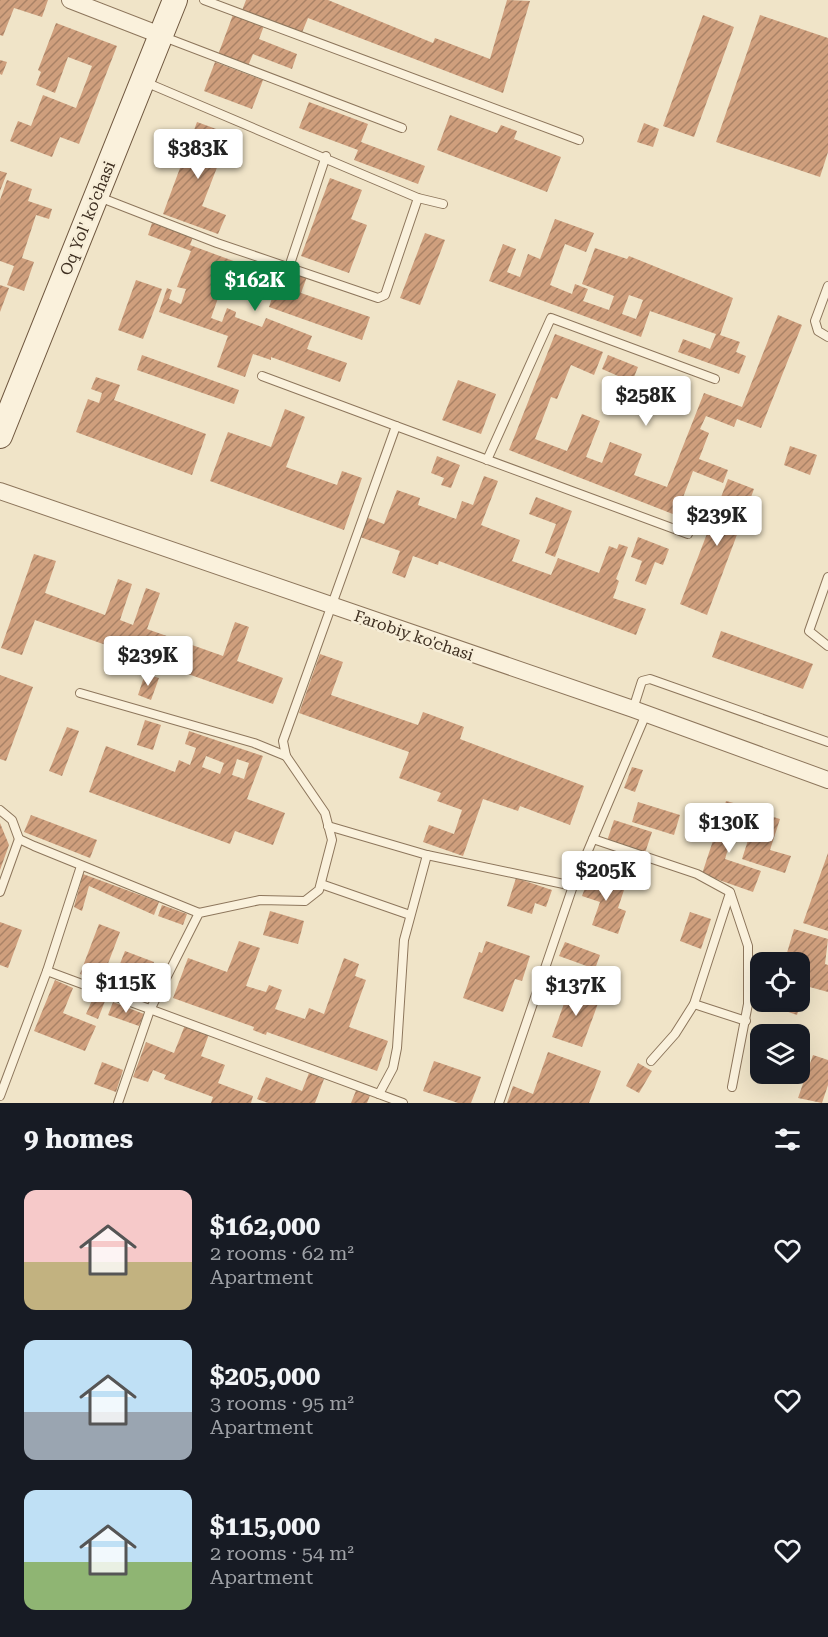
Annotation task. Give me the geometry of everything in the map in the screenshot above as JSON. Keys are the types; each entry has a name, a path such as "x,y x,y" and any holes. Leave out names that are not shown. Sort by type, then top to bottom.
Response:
{"street":[{"path":"70,0 160,35"},
{"name":"Oq Yol' ko'chasi","path":"0,435 175,0"},
{"name":"Farobiy ko'chasi","path":"0,491 640,712 828,780"}],"lane":[{"path":"204,0 579,140"},
{"path":"160,35 402,128"},
{"path":"142,81 326,156 418,198 443,204"},
{"path":"289,267 326,156"},
{"path":"95,196 378,298 385,295 418,198"},
{"path":"828,286 814,321 818,331 828,337"},
{"path":"487,460 551,318 715,379"},
{"path":"262,376 688,534"},
{"path":"19,839 199,913 260,900 305,902 319,890 332,840 325,813 286,756 283,741 396,426"},
{"path":"828,577 809,631 828,646"},
{"path":"499,1103 573,886 640,712 642,681 650,679 828,742"},
{"path":"80,693 254,743 286,756"},
{"path":"0,810 12,820 19,839 0,892"},
{"path":"328,826 427,855 573,886"},
{"path":"593,839 697,874 730,892 748,945 746,1021 732,1087"},
{"path":"379,1094 393,1068 397,1048 404,940 427,855"},
{"path":"0,1096 47,971 81,866"},
{"path":"321,884 410,915"},
{"path":"651,1061 675,1034 694,1004 730,892"},
{"path":"118,1103 150,1010 199,913"},
{"path":"47,971 403,1103"},
{"path":"694,1004 746,1021"}],"building":[{"path":"0,0 48,0 42,17 14,8 3,36 0,35"},
{"path":"246,0 328,0 433,43 435,38 490,59 507,0 530,1 503,93 308,18 301,35 241,13"},
{"path":"234,12 265,23 259,39 297,54 292,69 253,54 248,66 218,55"},
{"path":"703,15 734,27 694,137 663,126"},
{"path":"760,15 828,38 828,152 820,177 716,142"},
{"path":"56,23 117,46 79,144 60,137 52,157 10,141 18,121 31,126 43,95 76,108 92,66 68,57 55,93 36,85 41,72 38,70"},
{"path":"0,60 7,62 2,75 0,74"},
{"path":"215,62 263,80 252,109 204,91"},
{"path":"309,102 368,124 361,142 425,166 418,184 354,160 358,150 299,128"},
{"path":"450,115 497,133 501,125 517,131 514,139 561,157 547,192 437,150"},
{"path":"197,122 230,134 202,206 226,215 218,234 163,214"},
{"path":"644,123 659,129 653,147 637,142"},
{"path":"0,171 7,173 0,191"},
{"path":"330,178 362,190 351,219 367,225 349,273 301,256"},
{"path":"7,180 32,189 28,201 52,209 49,219 36,215 22,258 34,262 24,291 7,285 14,266 0,261 0,200"},
{"path":"555,219 594,233 586,252 565,244 550,285 572,294 575,284 588,289 583,301 609,310 614,296 582,284 595,248 627,259 629,256 733,298 720,335 740,342 736,352 746,356 739,374 678,352 683,339 710,349 716,334 650,311 641,337 489,281 503,244 516,249 507,272 520,277 528,254 540,259","holes":["629,295 643,300 636,319 622,314"]},
{"path":"152,223 193,237 190,245 296,284 301,272 308,274 301,293 370,317 362,340 269,307 272,298 224,281 211,318 222,322 227,308 236,312 235,317 262,327 266,318 312,336 307,349 347,363 340,382 271,357 271,360 253,354 245,377 217,367 228,336 159,312 167,288 172,290 169,299 181,304 186,289 177,287 191,251 148,235"},
{"path":"425,233 445,240 420,305 400,298"},
{"path":"136,280 162,289 143,339 118,330"},
{"path":"0,285 9,288 0,312"},
{"path":"778,315 802,325 761,428 737,419 734,427 706,416 700,429 709,433 699,459 728,470 723,483 693,471 682,500 712,511 706,527 509,450 555,334 603,352 594,375 571,365 557,399 551,397 535,439 567,451 582,414 600,421 586,457 602,463 610,442 642,454 634,475 667,487 704,393 742,407"},
{"path":"142,355 239,390 234,404 137,370"},
{"path":"608,355 638,367 632,382 602,369"},
{"path":"96,377 120,385 114,400 206,434 192,475 76,432 88,399 99,403 102,393 91,389"},
{"path":"458,380 496,394 481,434 442,420"},
{"path":"285,409 305,417 286,467 337,485 342,471 362,478 344,530 210,481 228,432 271,447"},
{"path":"790,446 817,455 810,475 784,465"},
{"path":"437,456 460,465 451,488 441,485 444,478 431,473"},
{"path":"484,476 498,481 481,525 520,540 512,561 551,575 558,558 599,573 609,546 617,549 619,544 628,547 616,579 619,581 613,598 646,609 636,635 439,561 438,565 413,556 405,578 392,573 400,551 360,537 368,518 384,524 397,490 420,498 418,505 456,519 462,501 473,505"},
{"path":"728,479 754,489 707,615 680,604"},
{"path":"536,497 572,511 555,557 545,553 556,524 529,514"},
{"path":"638,537 669,549 663,565 655,562 646,585 635,581 642,561 631,557"},
{"path":"34,554 56,561 45,593 105,615 118,579 132,584 120,620 133,625 146,588 160,593 147,629 223,656 235,622 249,627 237,661 283,678 273,704 35,620 22,655 1,648"},
{"path":"721,631 813,664 803,689 712,657"},
{"path":"320,654 343,662 331,695 418,725 423,712 464,727 460,739 584,786 570,825 520,806 518,811 483,799 463,856 423,842 429,825 454,834 462,810 437,801 441,793 399,778 409,752 299,713"},
{"path":"145,674 159,678 151,700 138,695"},
{"path":"0,675 33,687 6,761 0,759"},
{"path":"145,720 161,725 153,750 137,745"},
{"path":"67,727 79,731 62,776 49,771"},
{"path":"189,731 263,756 247,799 285,813 273,845 235,831 230,844 89,792 106,746 175,772 179,760 190,765 196,748 185,744","holes":["206,756 224,763 220,774 202,767","237,759 249,763 244,779 232,775"]},
{"path":"632,767 643,770 635,792 624,788"},
{"path":"726,801 741,805 725,859 761,871 753,892 702,874"},
{"path":"638,802 680,815 674,835 632,822"},
{"path":"757,812 780,819 770,850 791,856 785,873 742,859"},
{"path":"31,815 97,840 90,858 24,832"},
{"path":"614,820 652,832 645,853 607,841"},
{"path":"0,823 9,845 0,870"},
{"path":"828,853 828,931 803,923"},
{"path":"591,872 626,884 618,908 626,911 618,934 592,925 600,902 582,896"},
{"path":"83,874 159,902 154,915 89,886 82,911 74,907"},
{"path":"516,878 552,890 546,907 535,903 532,914 507,906"},
{"path":"162,905 187,914 183,925 158,916"},
{"path":"270,911 304,921 298,944 263,935"},
{"path":"690,912 711,919 701,949 680,941"},
{"path":"0,922 22,930 8,968 0,965"},
{"path":"99,924 120,932 101,982 80,974"},
{"path":"794,929 828,939 825,964 828,965 828,992 810,987 810,952 787,952"},
{"path":"239,941 260,948 246,986 266,992 269,985 282,990 275,1009 305,1019 309,1008 324,1014 344,958 359,964 355,976 366,980 349,1027 388,1041 377,1071 267,1032 266,1035 253,1030 254,1027 173,998 188,958 227,972"},
{"path":"486,941 530,956 522,981 515,979 503,1012 463,998 479,952 482,953"},
{"path":"565,942 600,955 595,969 559,956"},
{"path":"125,951 154,962 145,985 116,974"},
{"path":"55,980 73,988 63,1013 96,1026 85,1051 34,1031"},
{"path":"570,987 600,998 582,1047 552,1037"},
{"path":"94,996 105,1001 98,1019 86,1014"},
{"path":"113,1002 144,1014 139,1026 108,1015"},
{"path":"185,1025 209,1034 201,1056 225,1065 218,1083 253,1096 251,1103 211,1103 213,1097 164,1079 166,1075 153,1070 148,1082 133,1077 146,1042 174,1053"},
{"path":"548,1052 601,1071 589,1103 507,1103 513,1086 533,1094"},
{"path":"813,1055 828,1060 828,1085 822,1103 798,1098 803,1084 810,1084 810,1064"},
{"path":"434,1061 481,1077 471,1103 458,1103 423,1091"},
{"path":"102,1062 123,1070 116,1092 94,1084"},
{"path":"638,1063 652,1071 639,1093 626,1086"},
{"path":"309,1073 324,1079 315,1103 268,1103 257,1099 266,1077 302,1091"},
{"path":"357,1088 371,1093 367,1103 351,1103"}]}
